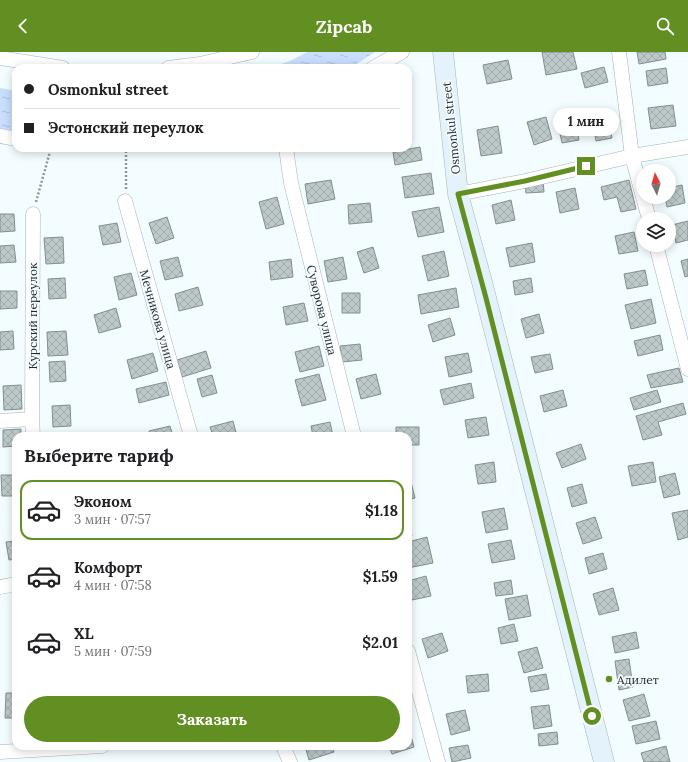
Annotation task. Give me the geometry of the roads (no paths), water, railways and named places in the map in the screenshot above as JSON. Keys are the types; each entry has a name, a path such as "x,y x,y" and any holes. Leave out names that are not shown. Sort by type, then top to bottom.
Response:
{"street":[{"path":"200,64 252,52"},
{"path":"380,64 402,52"},
{"name":"Osmonkul street","path":"443,52 458,194 486,298 604,762"},
{"path":"619,52 632,156 636,171"},
{"path":"8,57 43,64"},
{"path":"0,136 12,138"},
{"path":"458,194 525,181 632,156 688,147"},
{"name":"Суворова улица","path":"287,152 291,183 353,432"},
{"name":"Мечникова улица","path":"125,201 190,432"},
{"name":"Курский переулок","path":"33,214 33,432"},
{"path":"658,252 688,369"},
{"path":"0,421 32,418"},
{"path":"0,587 12,585"},
{"path":"412,666 438,762"},
{"path":"0,752 22,750"},
{"path":"285,750 290,762"}],"water":[{"path":"307,52 375,52 356,64 281,64"},
{"path":"0,88 12,90 12,130 0,129"}],"place":[{"name":"Адилет","path":"609,679"}]}
